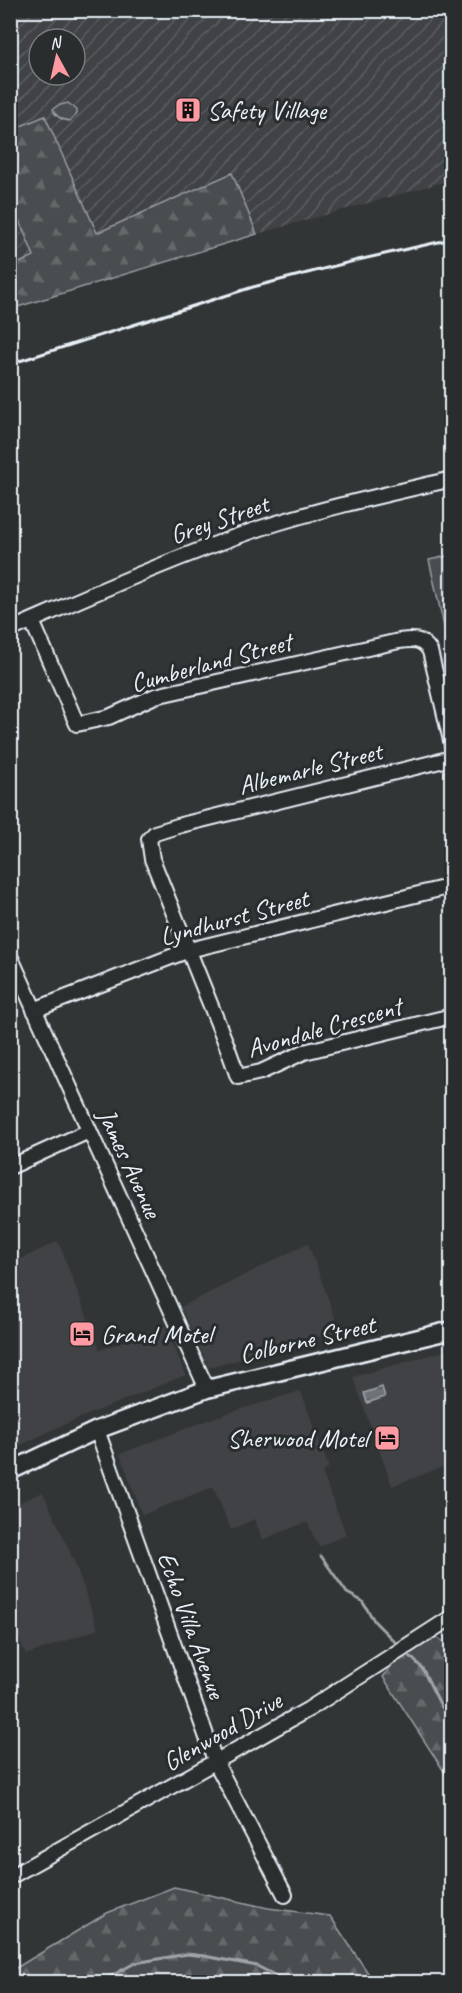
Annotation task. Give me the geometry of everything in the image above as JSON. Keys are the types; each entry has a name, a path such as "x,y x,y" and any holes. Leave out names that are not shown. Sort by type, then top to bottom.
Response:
{"main road":[{"name":"Colborne Street","path":"10,1471 97,1430 207,1389 452,1330"}],"street":[{"name":"Grey Street","path":"10,630 173,560 263,528 342,505 452,479"},
{"name":"Cumberland Street","path":"32,621 77,724 109,717 155,696 399,641 423,642 430,651 452,745"},
{"name":"Albemarle Street","path":"189,950 152,859 149,839 155,833 452,758"},
{"name":"Lyndhurst Street","path":"34,1010 189,950 452,886"},
{"name":"Avondale Crescent","path":"189,950 238,1077 261,1072 304,1052 452,1016"},
{"name":"James Avenue","path":"10,956 207,1389"},
{"path":"10,1167 89,1131"},
{"name":"Echo Villa Avenue","path":"97,1430 216,1763 285,1895"},
{"name":"Glenwood Drive","path":"10,1877 309,1709 452,1617"}],"shaded area":[{"path":"11,11 445,11 451,39 452,161 448,166 451,180 257,234 232,173 97,233 45,117 11,130"},
{"path":"10,201 35,257 11,267 10,267"},
{"path":"58,1241 100,1350 165,1325 186,1375 65,1424 11,1450 11,1264"},
{"path":"308,1243 340,1331 209,1368 181,1307"},
{"path":"451,1349 451,1464 392,1486 353,1377"},
{"path":"301,1391 329,1468 322,1472 346,1534 319,1547 307,1522 262,1540 255,1519 231,1530 213,1487 142,1515 120,1454 218,1416"},
{"path":"43,1492 75,1563 98,1629 26,1655 11,1620 11,1506"}],"green space":[{"path":"68,103 77,110 77,114 70,121 60,118 53,109"},
{"path":"45,116 97,233 232,173 257,234 11,309 11,267 34,256 11,201 11,130"},
{"path":"451,555 451,634 446,635 429,560"},
{"path":"433,1634 451,1648 451,1777 445,1773 383,1677 403,1650"},
{"path":"174,1887 268,1908 330,1916 374,1982 11,1982 11,1971 107,1913"}],"water":[{"path":"382,1387 385,1397 367,1403 364,1393"}],"waterway":[{"path":"321,1556 347,1593 362,1601 375,1622 399,1646"},
{"path":"406,1652 422,1668 441,1706 452,1719"},
{"path":"100,1982 135,1963 187,1954 257,1966 288,1982"}],"railway":[{"path":"10,364 253,287 452,239"}],"place":[{"name":"Safety Village","path":"188,110"},
{"name":"Grand Motel","path":"82,1334"},
{"name":"Sherwood Motel","path":"387,1438"}]}
